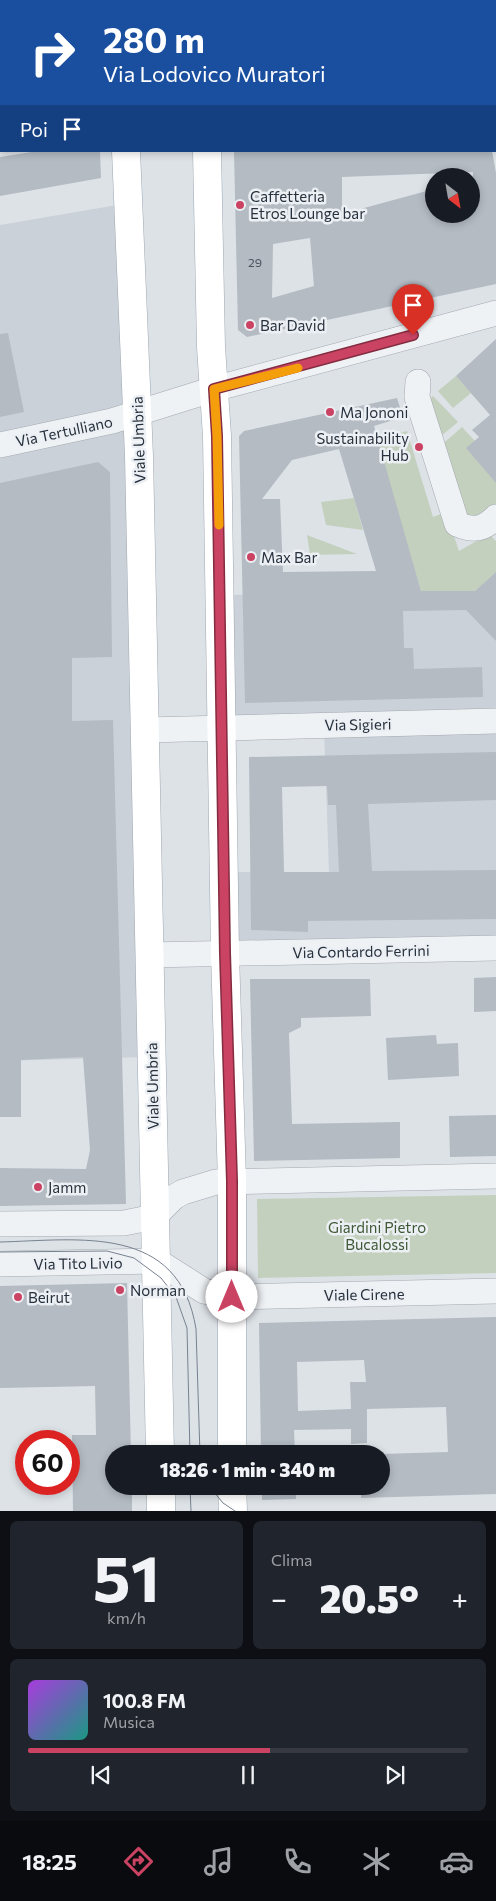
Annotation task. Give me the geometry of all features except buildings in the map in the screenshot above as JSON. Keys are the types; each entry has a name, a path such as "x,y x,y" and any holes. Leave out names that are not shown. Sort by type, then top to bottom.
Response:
{"main road":[{"name":"Viale Umbria","path":"126,152 137,413 146,730 160,1445"},
{"path":"207,152 217,446 225,953 232,1181 232,1445"},
{"path":"161,1495 161,1511"},
{"path":"232,1495 233,1511"}],"street":[{"name":"Via Tertulliano","path":"0,445 137,413 214,389 496,313"},
{"path":"418,382 417,397 459,533 488,524 496,517"},
{"name":"Via Sigieri","path":"221,727 496,721"},
{"path":"146,730 221,727"},
{"name":"Via Contardo Ferrini","path":"225,953 496,948"},
{"path":"149,955 225,953"},
{"path":"0,1224 124,1223 154,1217 174,1197 182,1192 201,1185 232,1181 496,1176"},
{"path":"157,1261 204,1291 232,1297"},
{"name":"Via Tito Livio","path":"0,1264 157,1261"},
{"name":"Viale Cirene","path":"232,1297 496,1291"}],"shaded area":[{"path":"123,204 134,411 0,441 0,225"},
{"path":"135,417 147,1057 0,1061 0,449"},
{"path":"496,572 496,719 223,725 221,595 475,591"},
{"path":"496,724 496,946 226,952 225,872 329,872 324,728"}],"green space":[{"path":"456,376 471,393 453,408 438,391"},
{"path":"433,396 458,422 435,441 424,405"},
{"path":"462,427 496,464 496,510 464,521 438,448"},
{"path":"407,431 433,517 446,512 459,551 489,534 496,541 496,572 475,591 421,591 376,440"},
{"path":"354,498 363,530 326,525 321,502"},
{"path":"307,535 357,554 310,555"},
{"name":"Giardini Pietro Bucalossi","path":"496,1195 496,1273 258,1278 257,1199"}],"tram line":[{"path":"0,1242 62,1240 92,1241 121,1245 147,1254 169,1270 186,1295 196,1329 200,1445"},
{"path":"0,1252 107,1251 134,1258 161,1278 176,1297 187,1328 190,1445"},
{"path":"190,1495 191,1511"},
{"path":"216,1495 223,1503 235,1511"}],"slow traffic":[{"path":"219,525 214,389 298,368"}],"place":[{"name":"Caffetteria Etros Lounge bar","path":"240,205"},
{"name":"Bar David","path":"250,325"},
{"name":"Ma Jononi","path":"330,412"},
{"name":"Sustainability Hub","path":"419,447"},
{"name":"Max Bar","path":"251,557"},
{"name":"Jamm","path":"38,1187"},
{"name":"Norman","path":"120,1290"},
{"name":"Beirut","path":"18,1297"}],"route":[{"path":"232,1297 232,1181 225,953 217,436 214,389 242,383 413,335"}]}
